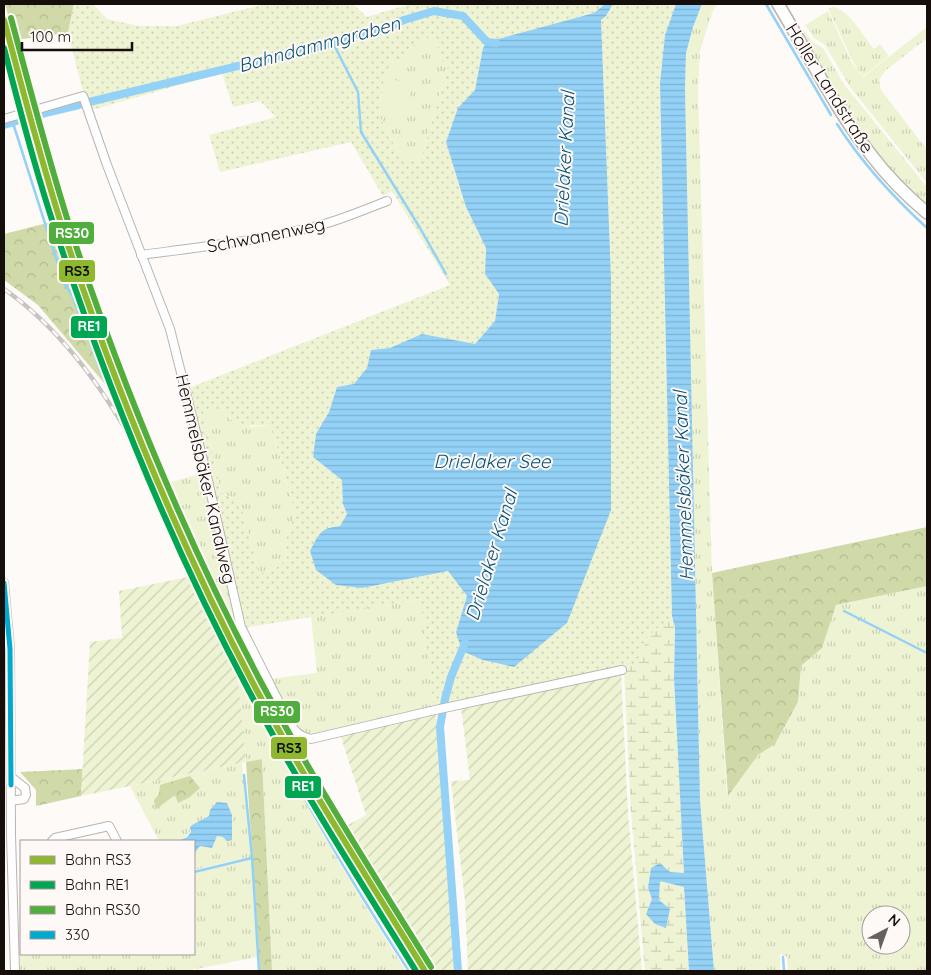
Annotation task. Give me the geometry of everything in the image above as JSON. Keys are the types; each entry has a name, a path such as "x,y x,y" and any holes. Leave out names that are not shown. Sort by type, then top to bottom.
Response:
{"main road":[{"name":"Holler Landstraße","path":"778,4 858,138 888,175 927,213"}],"street":[{"name":"Hemmelsbäker Kanalweg","path":"4,119 83,96 105,160 170,329 204,464 238,620 249,646 296,732 302,737 311,739 622,670"},
{"name":"Schwanenweg","path":"141,255 236,243 301,230 341,219 387,202"},
{"path":"4,583 8,610 10,649 11,800 8,835 12,852 15,971"},
{"path":"11,777 25,788 26,795 24,799 11,800"},
{"path":"53,840 109,826 116,840"},
{"path":"12,852 20,852"}],"green space":[{"path":"5,4 74,4 68,33 15,40"},
{"path":"74,4 93,4 107,19 139,26 177,26 265,4 353,4 367,17 410,4 605,4 594,13 487,42 483,48 475,90 458,109 446,141 466,207 486,248 485,274 499,294 495,321 475,344 422,335 390,348 371,350 367,368 354,384 337,387 329,412 316,434 313,457 342,480 343,504 347,514 340,526 328,527 362,588 448,571 467,596 456,632 611,510 611,277 601,20 606,16 613,4 676,4 665,35 660,83 672,616 648,636 635,665 434,709 421,599 244,628 189,388 450,285 392,191 383,196 351,142 220,172 209,135 276,117 260,101 233,107 222,73 88,111 68,33","holes":["434,35 442,62 449,63 422,156 415,162 406,158 395,147 379,115 384,79 391,61 398,59 418,42","221,407 233,421 242,426 270,426 273,431 295,512 285,543 287,559 272,571 259,573 240,502 221,492 203,411"]},
{"path":"702,4 717,4 712,13 700,51 698,91 712,573 727,795 758,755 775,744 798,702 801,666 822,648 835,605 927,586 927,971 788,971 787,957 780,954 780,971 714,971 700,800 685,89 686,53"},
{"path":"835,7 852,20 874,49 880,44 889,56 863,76 853,62 828,8"},
{"path":"828,11 852,63 863,77 927,27 927,38 885,71 879,80 881,90 927,150 927,183 850,87 825,45 814,38 805,25"},
{"path":"804,30 813,42 823,48 843,83 927,187 927,204 889,168 857,127 816,58 804,35"},
{"path":"434,35 442,62 449,63 422,156 415,162 406,158 395,147 379,115 384,79 391,61 418,42"},
{"path":"384,79 412,82 408,111 381,109"},
{"path":"51,222 110,390 38,305 4,280 4,234"},
{"path":"221,407 231,420 251,427 270,426 273,431 295,512 285,543 287,559 272,571 259,573 240,502 221,492 203,411"},
{"path":"203,473 235,621 292,733 308,742 295,746 204,569 167,483"},
{"path":"927,527 927,586 836,605 822,648 801,666 798,702 775,744 758,755 728,796 712,573"},
{"path":"188,577 238,680 246,762 81,796 90,642 122,638 119,591"},
{"path":"422,599 434,709 315,735 304,735 298,730 289,717 270,679 317,673 311,616"},
{"path":"672,616 675,628 674,678 684,874 670,872 660,863 648,888 652,899 646,914 659,900 660,880 684,887 689,971 645,971 631,813 624,671 626,667 635,665 648,636"},
{"path":"621,672 628,814 642,971 468,971 465,901 451,781 470,780 461,708"},
{"path":"238,680 319,827 406,971 272,971 262,759 246,762"},
{"path":"436,714 457,971 432,971 341,829 366,815 340,734"},
{"path":"262,759 272,971 260,971 246,762"},
{"path":"242,763 251,857 195,870 195,853 200,846 211,847 217,836 223,837 209,816 192,825 188,835 184,838 158,840 130,786","holes":["200,788 175,795 155,809 154,800 159,794"]},
{"path":"83,769 81,796 36,806 36,790 20,772"},
{"path":"190,776 200,788 190,797 178,803 175,795 155,810 154,800 159,794 160,785"},
{"path":"251,860 257,957 186,971 20,971 20,955 195,955 195,873"}],"water":[{"name":"Drielaker See","path":"605,4 613,4 606,16 601,20 611,277 611,510 567,623 514,667 483,660 462,651 456,632 467,596 448,571 362,588 336,585 316,570 310,551 316,540 324,530 340,526 347,514 343,504 342,480 313,457 316,434 329,412 337,387 354,384 367,368 371,350 390,348 422,334 475,344 495,321 499,294 485,274 486,248 466,207 446,142 458,108 475,90 483,48 487,42 594,13"},
{"name":"Hemmelsbäker Kanal","path":"676,4 702,4 686,53 685,89 700,800 714,971 689,971 684,887 660,881 659,900 670,909 666,928 655,924 646,914 652,899 648,888 651,868 660,863 670,872 684,873 674,678 675,628 672,616 660,83 665,35"},
{"path":"217,802 227,803 232,815 232,840 227,841 223,837 217,836 212,848 200,846 195,853 195,840 180,840 187,837 191,832 190,827 192,825 209,816 210,810"}],"waterway":[{"path":"766,4 831,115"},
{"name":"Bahndammgraben","path":"89,102 333,43 354,34 375,33 404,20 434,11 463,16 487,42 496,43"},
{"path":"333,43 358,92 361,132 446,274"},
{"name":"Bahndammgraben","path":"37,115 79,105"},
{"name":"Bahndammgraben","path":"4,125 20,120"},
{"path":"13,123 64,283 72,295 103,377"},
{"path":"837,124 879,179 927,228"},
{"path":"191,580 267,730 321,828 409,971"},
{"path":"844,611 927,653"},
{"name":"Drielaker Kanal","path":"458,971 440,727 451,677 465,643"},
{"path":"244,775 252,858 259,971"},
{"path":"195,872 252,858"},
{"path":"783,957 784,971"}],"railway":[{"path":"4,289 44,322 80,362 124,427 141,457 164,510"}],"rail line":[{"name":"RS30","path":"11,18 74,240 114,354 183,521 234,630 302,756 431,967"},
{"name":"RS3","path":"4,20 67,242 129,413 176,524 227,633 295,759 425,971"},
{"name":"RE1","path":"4,48 44,196 60,244 100,358 169,527 221,637 268,727 330,833 416,971"}],"transit line":[{"name":"330","path":"4,583 10,649 11,785"}]}
